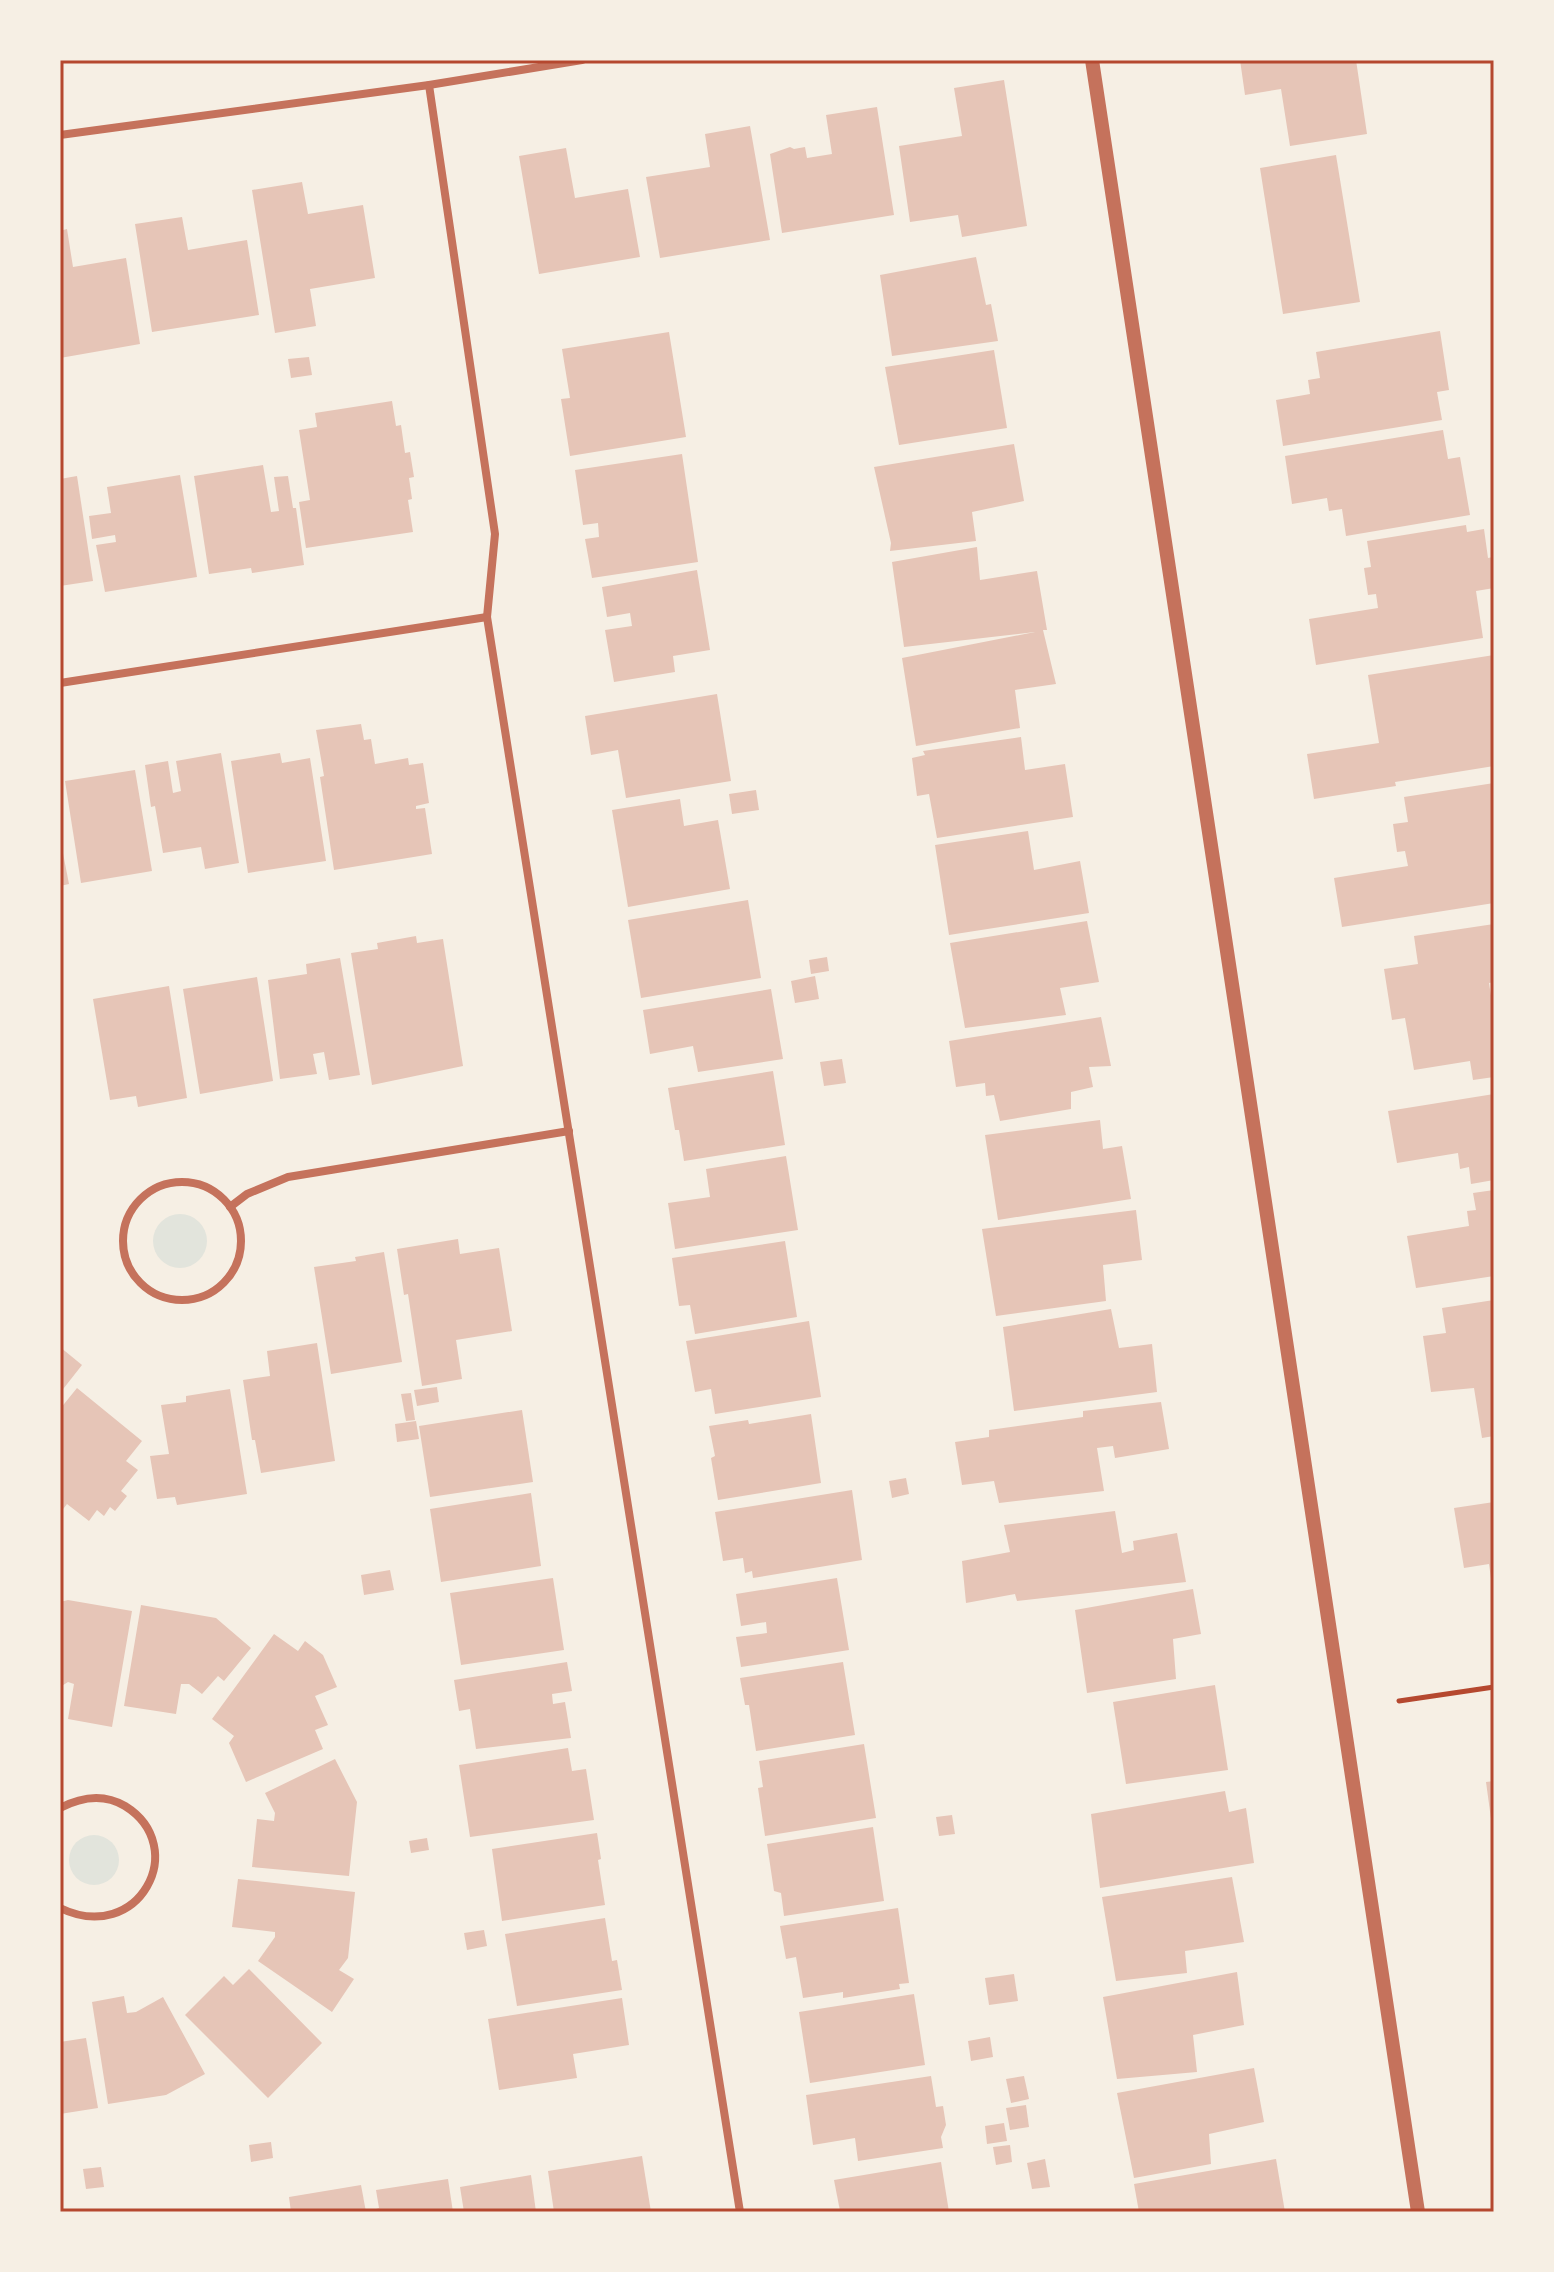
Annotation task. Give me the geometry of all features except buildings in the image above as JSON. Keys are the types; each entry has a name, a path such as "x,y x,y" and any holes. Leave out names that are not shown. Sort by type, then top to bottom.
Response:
{"street":[{"path":"60,135 429,85 582,60"},
{"path":"1092,60 1418,2212"},
{"path":"429,85 495,534 487,617 740,2212"},
{"path":"60,683 487,617"},
{"path":"230,1207 267,1183 288,1177 569,1131"},
{"path":"182,1181 217,1193 230,1207 239,1225 241,1246 236,1265 225,1282 209,1294 190,1300 170,1299 152,1292 136,1279 126,1262 124,1224 133,1207 147,1193 163,1184 182,1181"},
{"path":"60,1808 78,1799 98,1797 116,1801 133,1811 146,1826 154,1845 155,1866 149,1885 136,1901 120,1913 100,1918 79,1917 60,1908"}],"path":[{"path":"1399,1701 1494,1687"}],"shaded area":[{"path":"180,1214 199,1222 207,1241 199,1260 180,1268 161,1260 153,1241 161,1222"},
{"path":"94,1835 112,1842 119,1860 112,1878 94,1885 76,1878 69,1860 76,1842"}]}
